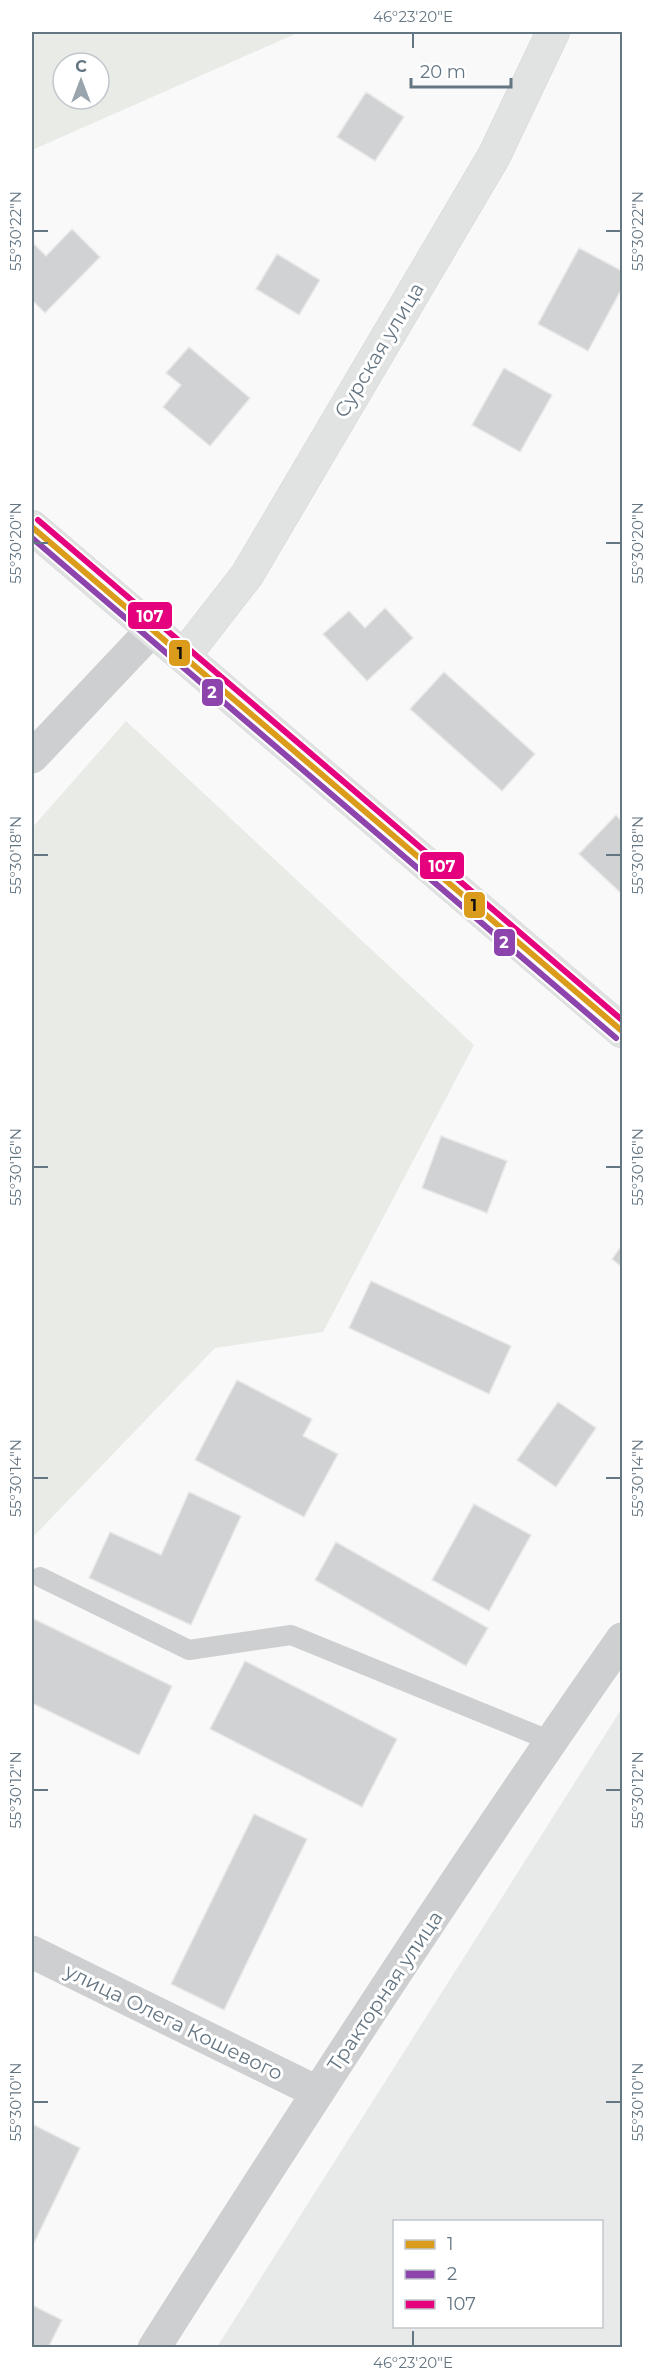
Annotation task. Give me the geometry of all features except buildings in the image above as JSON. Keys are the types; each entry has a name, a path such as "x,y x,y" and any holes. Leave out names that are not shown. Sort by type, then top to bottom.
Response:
{"main road":[{"name":"Сурская улица","path":"184,656 247,575 494,156 553,32"},
{"path":"32,527 622,1031"}],"street":[{"path":"32,757 152,630"},
{"name":"Тракторная улица","path":"154,2348 317,2092 550,1741 622,1639"},
{"name":"улица Олега Кошевого","path":"32,1952 317,2092"}],"lane":[{"path":"40,1577 189,1650 291,1635 550,1741"}],"shaded area":[{"path":"32,32 300,32 32,150"},
{"path":"126,721 474,1045 323,1332 215,1348 32,1538 32,828"},
{"path":"622,1708 622,2347 217,2347"}],"transit line":[{"name":"107","path":"38,520 622,1020"},
{"name":"1","path":"32,527 622,1031"},
{"name":"2","path":"32,538 616,1038"}]}
